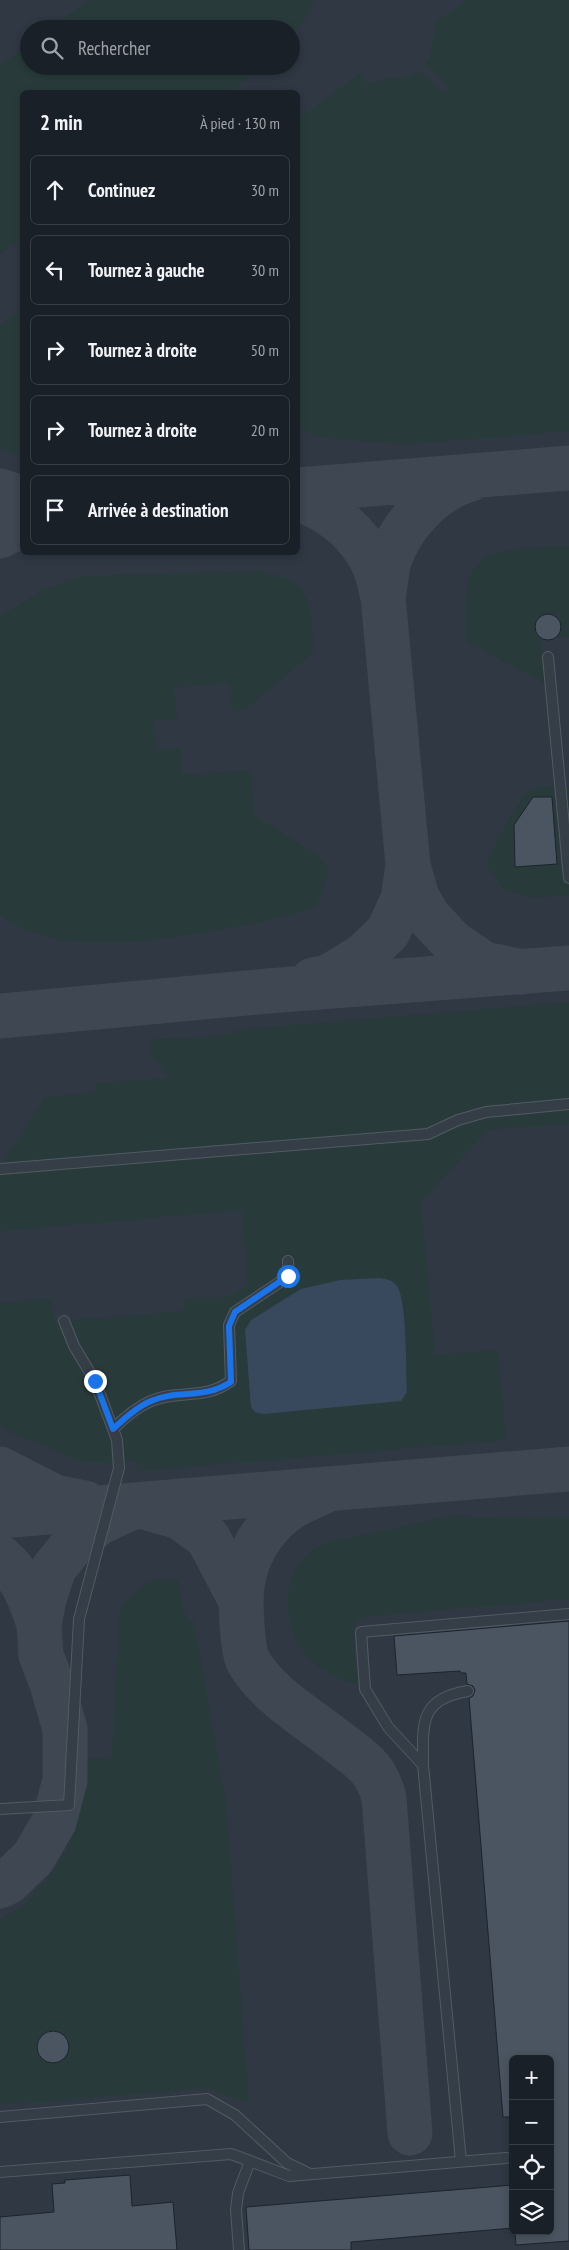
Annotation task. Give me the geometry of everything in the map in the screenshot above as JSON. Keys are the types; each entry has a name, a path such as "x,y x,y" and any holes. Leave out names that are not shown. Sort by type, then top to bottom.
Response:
{"lane":[{"path":"548,657 569,878"},
{"path":"0,1169 428,1134 458,1120 486,1112 569,1104"},
{"path":"113,1429 126,1417 151,1401 173,1396 206,1393 218,1390 231,1382 229,1326 235,1312 288,1276 288,1261"},
{"path":"0,1809 69,1805 79,1619 119,1468 117,1440 113,1429 95,1381 74,1346 64,1321"},
{"path":"424,1765 388,1728 365,1689 361,1632 569,1614"},
{"path":"461,2161 424,1765 424,1728 429,1710 449,1694 468,1691"},
{"path":"0,2117 207,2099 236,2114 287,2163 311,2174"},
{"path":"0,2172 232,2154 288,2176 506,2158"},
{"path":"239,2250 236,2210 238,2193 250,2161"}],"shaded area":[{"path":"0,0 569,0 569,2250 0,2250"}],"green space":[{"path":"89,0 315,0 300,26 300,20 62,20"},
{"path":"468,0 569,0 569,431 406,444 323,438 300,429 300,118 362,72 364,83 411,76 420,71 443,93 449,87 425,64 430,59 436,22"},
{"path":"20,51 20,75 251,75 233,90 20,90 20,239 0,254 0,66"},
{"path":"20,311 20,454 0,449 0,326"},
{"path":"569,546 569,637 541,638 545,684 466,641 468,583 473,572 482,561 496,553 516,549"},
{"path":"261,571 294,583 306,597 311,615 313,653 247,708 236,712 231,706 228,682 174,688 177,719 153,721 157,750 181,748 182,775 251,770 254,815 319,856 328,870 322,894 315,906 305,911 230,928 150,940 113,942 55,939 32,932 0,915 0,617 44,589 82,576"},
{"path":"569,786 569,895 536,898 505,890 486,865 518,804 524,796 534,789"},
{"path":"569,1002 569,1123 488,1130 421,1202 435,1355 498,1350 506,1440 137,1471 136,1461 113,1463 83,1461 7,1431 0,1424 0,1303 50,1298 55,1322 183,1311 186,1298 230,1297 248,1286 242,1210 0,1231 0,1168 45,1097 95,1092 96,1083 170,1078 151,1056 149,1040 221,1036 244,1029"},
{"path":"459,1514 472,1518 569,1517 569,1599 368,1616 359,1619 354,1629 353,1641 358,1685 326,1672 308,1658 296,1640 289,1617 288,1604 291,1581 295,1570 302,1560 322,1545 335,1541"},
{"path":"158,1579 178,1579 183,1607 189,1620 194,1621 226,1802 249,2103 208,2088 0,2105 0,1920 26,1903 51,1874 68,1848 76,1815 82,1760 112,1757 119,1614 134,1592"}],"water":[{"path":"380,1278 389,1280 397,1286 403,1306 407,1392 401,1401 263,1414 255,1412 251,1407 245,1330 251,1320 301,1289 340,1280"}],"building":[{"path":"548,614 557,618 561,627 557,636 548,640 539,636 535,627 539,618"},
{"path":"533,797 552,797 557,864 515,867 514,825"},
{"path":"569,1621 569,2241 516,2245 515,2235 554,2235 554,2055 509,2055 509,2117 503,2117 469,1698 473,1696 475,1690 473,1686 467,1684 466,1673 461,1673 460,1671 397,1675 394,1636"},
{"path":"53,2031 64,2036 69,2047 64,2058 53,2063 42,2058 37,2047 42,2036"},
{"path":"130,2175 132,2206 173,2202 177,2250 0,2250 0,2217 54,2212 52,2184 65,2183 65,2180"},
{"path":"509,2185 509,2228 351,2242 351,2250 249,2250 246,2207"}],"taxiway":[{"path":"300,490 569,468"},
{"path":"383,597 390,558 403,532 433,499 457,484 471,479"},
{"path":"0,491 20,497"},
{"path":"300,500 332,515 342,523 367,552 378,575 383,597 408,865 417,897 427,915 452,942 484,964 523,972"},
{"path":"0,536 20,526"},
{"path":"313,980 328,977 363,956 388,932 403,899 408,865"},
{"path":"0,1016 268,991 569,968"},
{"path":"0,1469 55,1497 85,1503"},
{"path":"0,1516 569,1469"},
{"path":"324,1491 287,1510 270,1525 257,1543 247,1564 241,1593 244,1646 248,1661 256,1674 290,1706 363,1761 378,1780 381,1788 384,1798 410,2133"},
{"path":"0,1886 8,1882 33,1858 54,1822 65,1780 65,1729 52,1684 41,1655 39,1625 44,1599 54,1568 71,1547 98,1523 137,1505 180,1517 208,1538 240,1599"},
{"path":"0,1557 15,1572 25,1588 39,1625"}],"route":[{"path":"95,1381 106,1406 113,1429 126,1417 151,1401 218,1390 231,1382 229,1326 235,1312 288,1276"}]}
